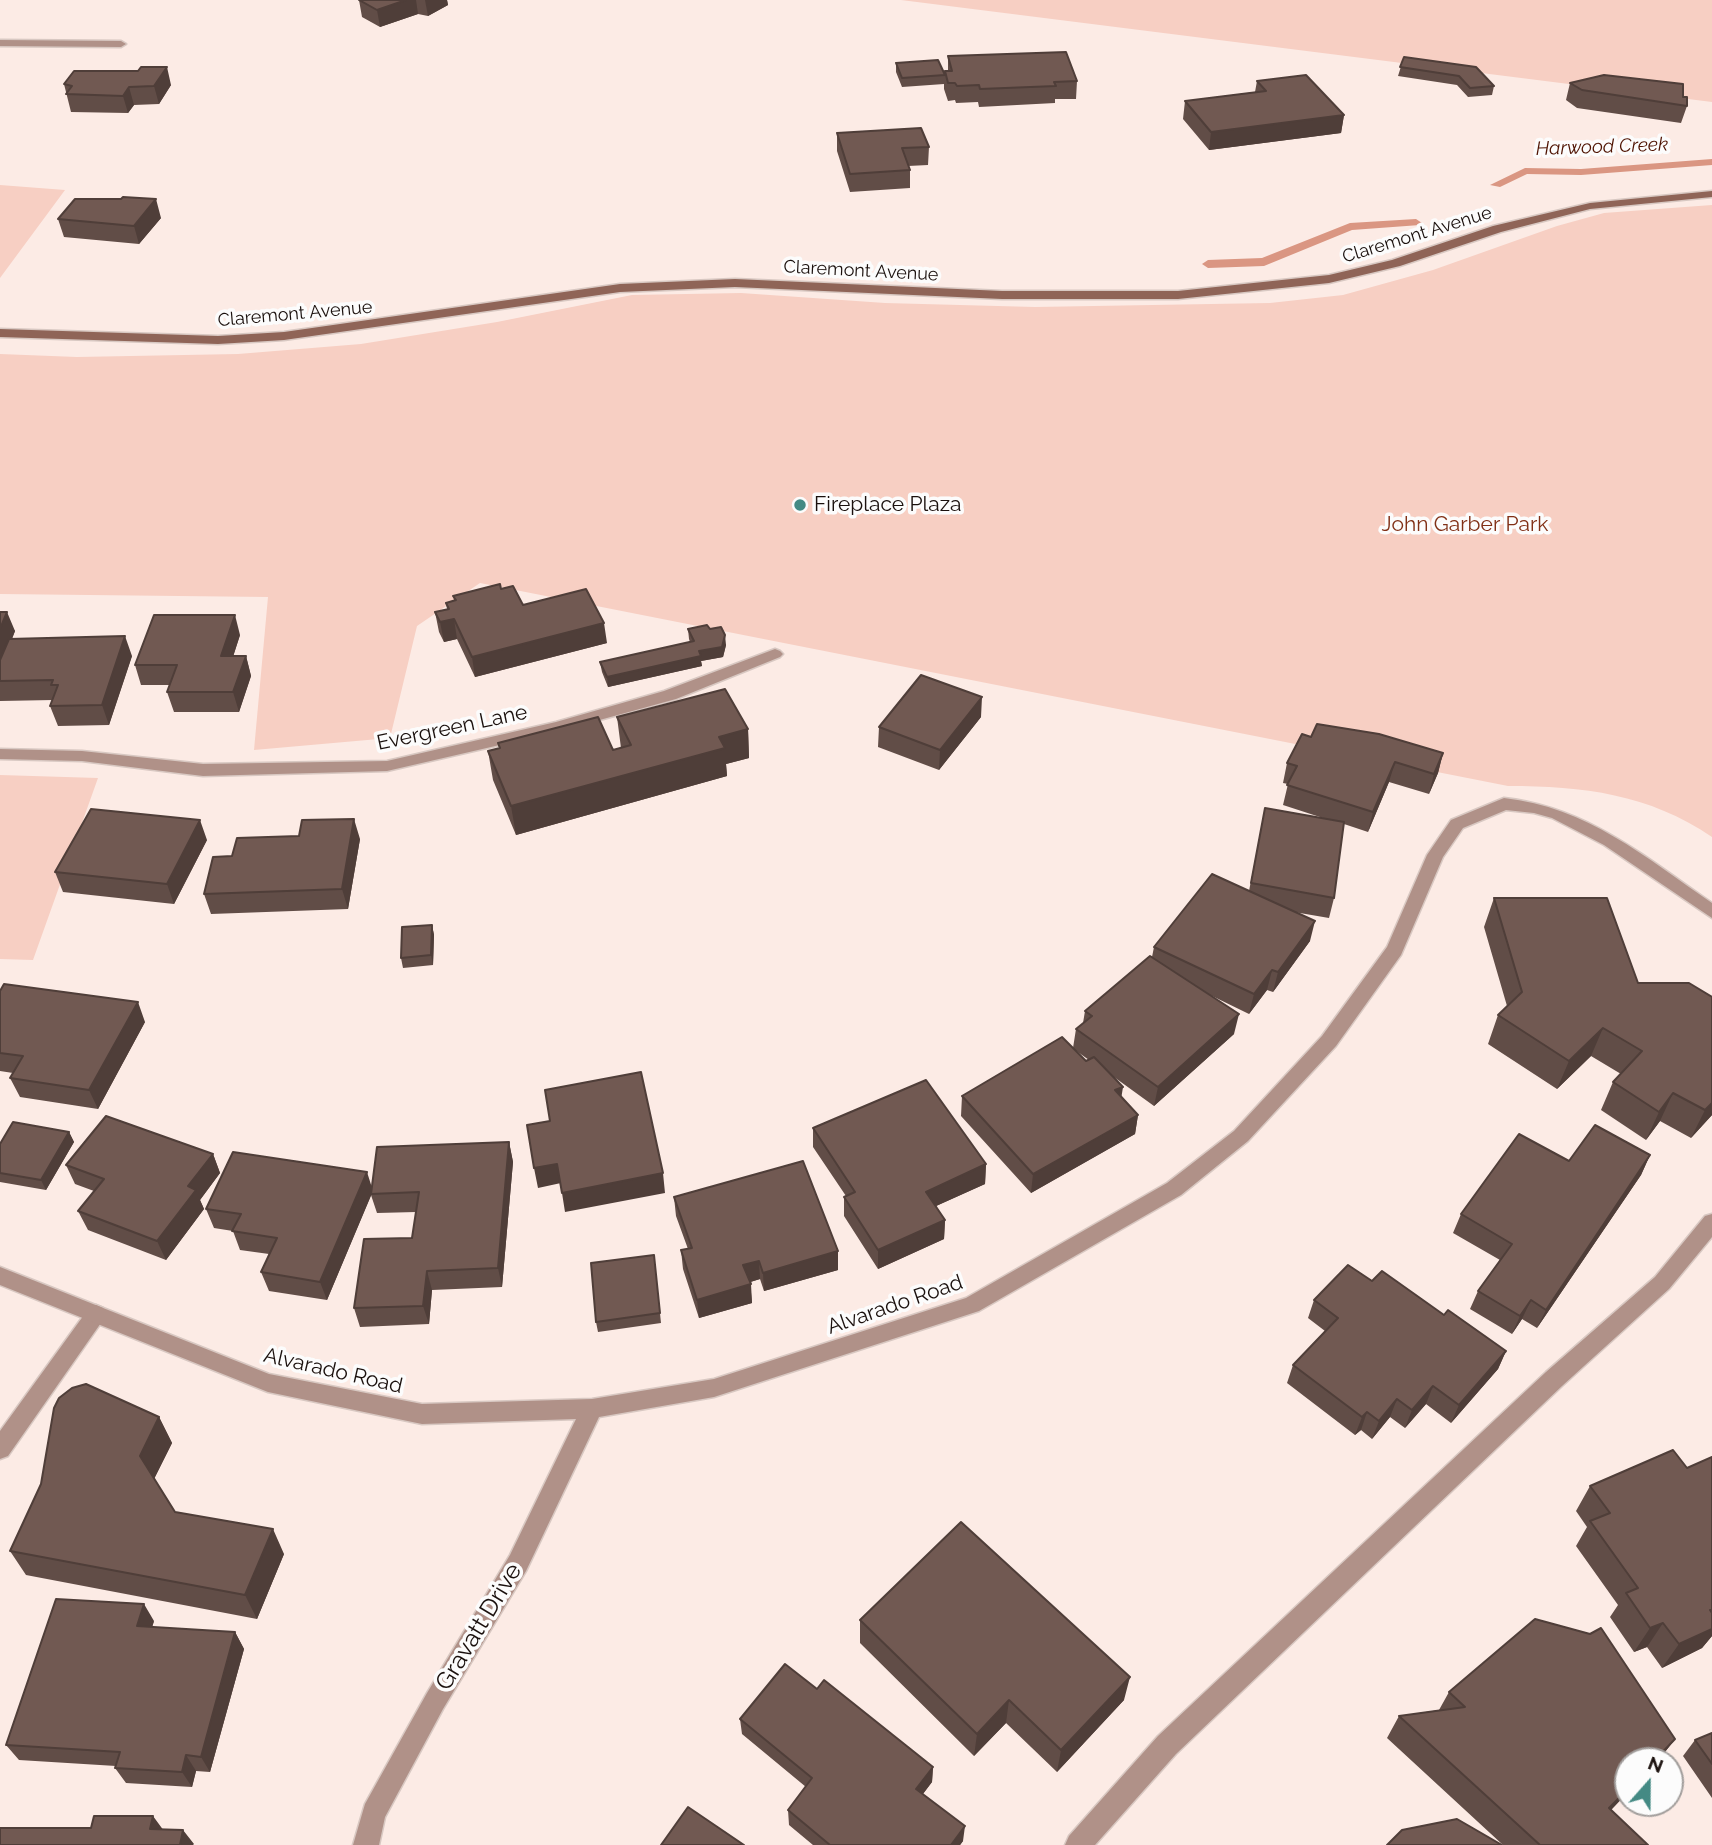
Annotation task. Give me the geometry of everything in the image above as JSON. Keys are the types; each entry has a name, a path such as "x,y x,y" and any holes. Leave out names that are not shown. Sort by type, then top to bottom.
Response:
{"main road":[{"name":"Claremont Avenue","path":"0,333 206,340 284,336 620,288 735,283 1002,295 1192,294 1329,279 1396,262 1497,229 1590,206 1712,194"}],"street":[{"path":"0,43 121,44"},
{"name":"Evergreen Lane","path":"0,754 82,757 203,771 387,766 556,727 670,695 775,654"},
{"name":"Alvarado Road","path":"0,1276 268,1383 409,1412 422,1414 592,1409 714,1388 972,1305 1174,1189 1241,1136 1329,1041 1395,950 1435,855 1457,824 1504,804 1534,807 1558,814 1609,841 1712,912"},
{"path":"1078,1845 1167,1745 1554,1379 1662,1283 1712,1222"},
{"path":"0,1448 96,1314"},
{"name":"Gravatt Drive","path":"366,1845 374,1813 435,1702 518,1563 592,1409"}],"green space":[{"path":"901,0 1712,0 1712,102"},
{"path":"0,185 65,190 0,278"},
{"name":"John Garber Park","path":"1712,205 1712,837 1664,811 1614,795 1563,788 1508,786 480,583 417,626 390,738 254,750 268,597 0,594 0,354 77,357 238,354 361,344 497,322 632,295 741,293 885,303 1035,307 1270,303 1343,295 1433,270 1557,226 1604,213"},
{"path":"0,775 98,778 33,960 0,959"}],"building":[{"path":"359,0 406,0 377,10"},
{"path":"1066,52 1077,81 1054,82 1056,86 980,89 979,85 957,86 955,83 948,83 945,71 952,71 948,56"},
{"path":"1404,57 1476,67 1494,86 1470,88 1459,76 1400,67"},
{"path":"938,60 945,75 902,78 896,63"},
{"path":"141,67 167,67 154,86 129,87 123,96 66,94 72,86 64,84 74,71 138,71"},
{"path":"1306,75 1344,115 1211,132 1185,101 1266,91 1257,81"},
{"path":"1604,75 1683,84 1683,97 1687,97 1687,106 1582,90 1570,83"},
{"path":"921,128 929,147 902,148 910,170 850,174 837,133"},
{"path":"75,199 156,199 134,226 58,219"},
{"path":"500,584 501,589 513,586 523,605 586,589 604,623 472,657 454,619 440,622 435,612 449,609 446,603 456,600 453,596"},
{"path":"0,612 7,612 0,629"},
{"path":"154,615 235,615 221,656 246,656 233,692 167,692 177,665 135,665"},
{"path":"707,625 710,629 721,627 725,635 722,647 699,651 701,656 607,677 600,662 694,641 688,629"},
{"path":"125,636 102,705 50,706 58,685 51,685 53,680 0,681 0,660 9,639"},
{"path":"921,675 982,697 940,750 879,727"},
{"path":"725,689 748,729 719,737 725,748 511,806 488,751 500,748 498,743 598,717 613,750 631,745 617,717"},
{"path":"1317,724 1379,734 1443,753 1434,774 1395,762 1373,812 1287,785 1297,766 1287,763 1302,734 1311,737"},
{"path":"1265,808 1344,822 1334,898 1251,883"},
{"path":"91,809 200,820 167,884 55,872"},
{"path":"354,819 342,889 204,894 213,857 232,856 237,838 299,836 302,820"},
{"path":"1212,874 1315,921 1278,972 1272,970 1254,994 1154,947"},
{"path":"1494,898 1607,898 1638,983 1689,983 1712,997 1712,1103 1705,1110 1673,1093 1659,1112 1613,1082 1642,1051 1603,1028 1569,1061 1498,1015 1522,992"},
{"path":"432,925 431,955 401,958 402,927"},
{"path":"1150,956 1239,1014 1158,1087 1076,1029 1092,1016 1085,1011"},
{"path":"4,984 138,1002 89,1090 10,1078 23,1056 0,1053 0,991"},
{"path":"1062,1037 1086,1061 1094,1057 1123,1087 1115,1090 1138,1115 1033,1174 962,1096"},
{"path":"641,1072 663,1173 562,1193 557,1164 534,1168 527,1125 550,1121 545,1090"},
{"path":"926,1080 986,1164 926,1192 945,1220 878,1250 844,1197 855,1192 813,1128"},
{"path":"106,1116 213,1154 188,1186 196,1190 157,1241 78,1211 104,1179 66,1165"},
{"path":"13,1122 69,1132 41,1180 0,1173 0,1144"},
{"path":"1595,1125 1650,1155 1546,1310 1531,1300 1520,1316 1478,1291 1512,1244 1461,1214 1519,1134 1569,1161"},
{"path":"509,1142 498,1268 427,1271 423,1306 354,1308 364,1239 412,1238 419,1192 371,1194 377,1147"},
{"path":"233,1152 367,1172 320,1282 261,1272 277,1238 232,1231 241,1214 206,1209"},
{"path":"803,1161 838,1251 763,1273 759,1261 743,1265 751,1284 697,1300 681,1250 692,1248 674,1197"},
{"path":"654,1255 660,1313 596,1322 591,1263"},
{"path":"1348,1265 1372,1281 1382,1271 1444,1315 1448,1310 1506,1351 1459,1405 1433,1386 1412,1410 1397,1399 1379,1421 1367,1412 1362,1417 1293,1365 1338,1318 1314,1300"},
{"path":"86,1384 159,1417 140,1456 175,1512 273,1529 245,1595 10,1551 41,1484 54,1408 59,1398 72,1388"},
{"path":"1673,1450 1687,1468 1712,1457 1712,1629 1679,1644 1663,1623 1650,1628 1626,1593 1638,1588 1590,1521 1610,1513 1590,1486"},
{"path":"961,1522 1130,1677 1061,1750 1009,1700 977,1734 860,1620"},
{"path":"56,1599 144,1604 137,1626 235,1632 201,1757 186,1755 182,1772 115,1768 120,1752 6,1745"},
{"path":"1535,1619 1590,1634 1601,1628 1675,1739 1667,1747 1614,1747 1614,1803 1609,1808 1614,1817 1618,1817 1648,1845 1540,1845 1399,1716 1465,1707 1449,1692"},
{"path":"785,1664 817,1689 824,1680 933,1767 916,1789 965,1826 951,1845 830,1845 788,1810 812,1778 740,1719"},
{"path":"1712,1733 1712,1764 1695,1740"},
{"path":"688,1807 744,1845 661,1845"},
{"path":"94,1816 153,1816 150,1829 183,1830 180,1845 0,1845 0,1828 91,1828"},
{"path":"1457,1819 1502,1845 1387,1845 1402,1830"}],"waterway":[{"name":"Harwood Creek","path":"1496,185 1525,171 1581,172 1712,162"},
{"name":"Harwood Creek","path":"1208,264 1264,262 1350,227 1416,223"}],"place":[{"name":"Fireplace Plaza","path":"800,505"}]}
